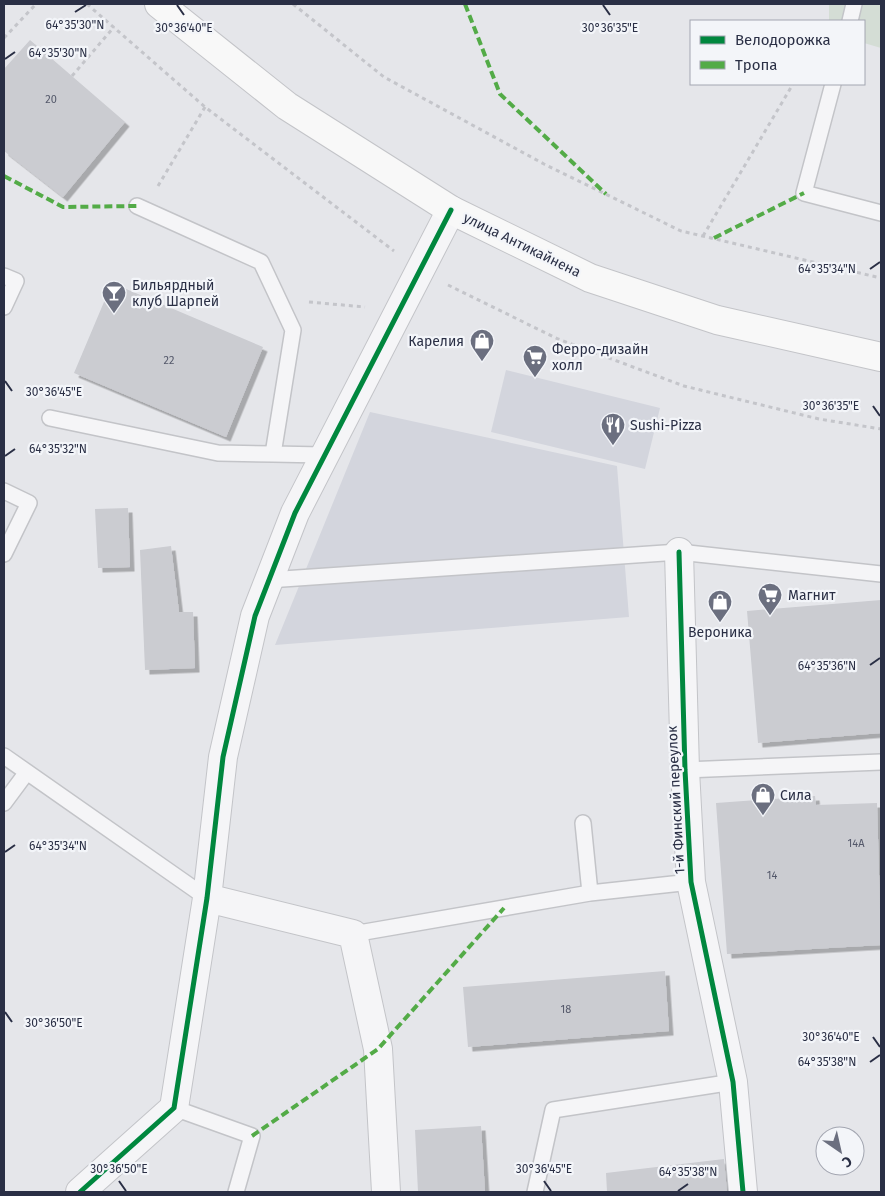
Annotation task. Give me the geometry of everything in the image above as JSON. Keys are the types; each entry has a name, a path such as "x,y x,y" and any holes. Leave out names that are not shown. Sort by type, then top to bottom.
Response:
{"main road":[{"name":"улица Антикайнена","path":"159,4 287,106 451,210 590,278 717,320 881,357"}],"street":[{"path":"80,1192 174,1108 207,898 223,757 256,616 268,580 295,513 322,456 451,210"},
{"name":"1-й Финский переулок","path":"679,552 685,770 691,882 733,1082 743,1192"},
{"path":"207,898 353,934 378,1049 386,1192"}],"lane":[{"path":"850,20 854,4"},
{"path":"833,85 804,193 881,213"},
{"path":"137,206 261,262 293,330 273,454"},
{"path":"4,276 16,281 4,306"},
{"path":"50,418 218,454 322,456"},
{"path":"4,491 28,502 4,554"},
{"path":"268,580 679,552 881,574"},
{"path":"4,756 207,898"},
{"path":"685,770 881,762"},
{"path":"4,803 27,772"},
{"path":"583,823 590,893"},
{"path":"353,934 590,893 691,882"},
{"path":"534,1192 553,1110 733,1082"},
{"path":"174,1108 252,1136 236,1192"}],"path":[{"path":"4,38 36,4"},
{"path":"293,4 384,77 544,164 681,231 881,278"},
{"path":"72,76 114,28"},
{"path":"702,236 792,85"},
{"path":"168,170 205,108"},
{"path":"340,305 367,308"}],"shaded area":[{"path":"829,4 881,4 881,48 865,43 865,20 829,20"},
{"path":"506,370 660,408 645,469 491,432"},
{"path":"370,412 617,466 629,617 275,645"}],"building":[{"path":"30,40 125,122 63,197 4,151 4,69"},
{"path":"112,283 263,347 226,437 74,373"},
{"path":"128,508 130,567 98,568 95,509"},
{"path":"171,546 179,612 193,612 195,668 145,670 140,550"},
{"path":"881,600 881,733 758,743 747,611"},
{"path":"815,796 816,805 877,803 881,945 727,954 716,803"},
{"path":"665,971 669,1031 468,1047 463,987"},
{"path":"481,1126 485,1192 418,1192 415,1130"},
{"path":"724,1159 727,1192 607,1192 606,1173"}],"marked path":[{"path":"465,4 500,94 606,194"},
{"path":"4,176 63,207 137,206"},
{"path":"714,238 804,193"},
{"path":"252,1136 378,1049 504,908"}],"cycle path":[{"path":"80,1192 174,1108 207,898 223,757 255,616 295,513 451,210"},
{"path":"679,552 685,770 691,882 733,1082 743,1192"}],"place":[{"name":"Бильярдный клуб Шарпей","path":"114,314"},
{"name":"Карелия","path":"482,362"},
{"name":"Ферро-дизайн холл","path":"535,378"},
{"name":"Sushi-Pizza","path":"613,446"},
{"name":"Магнит","path":"770,616"},
{"name":"Вероника","path":"720,623"},
{"name":"Сила","path":"763,816"}]}
